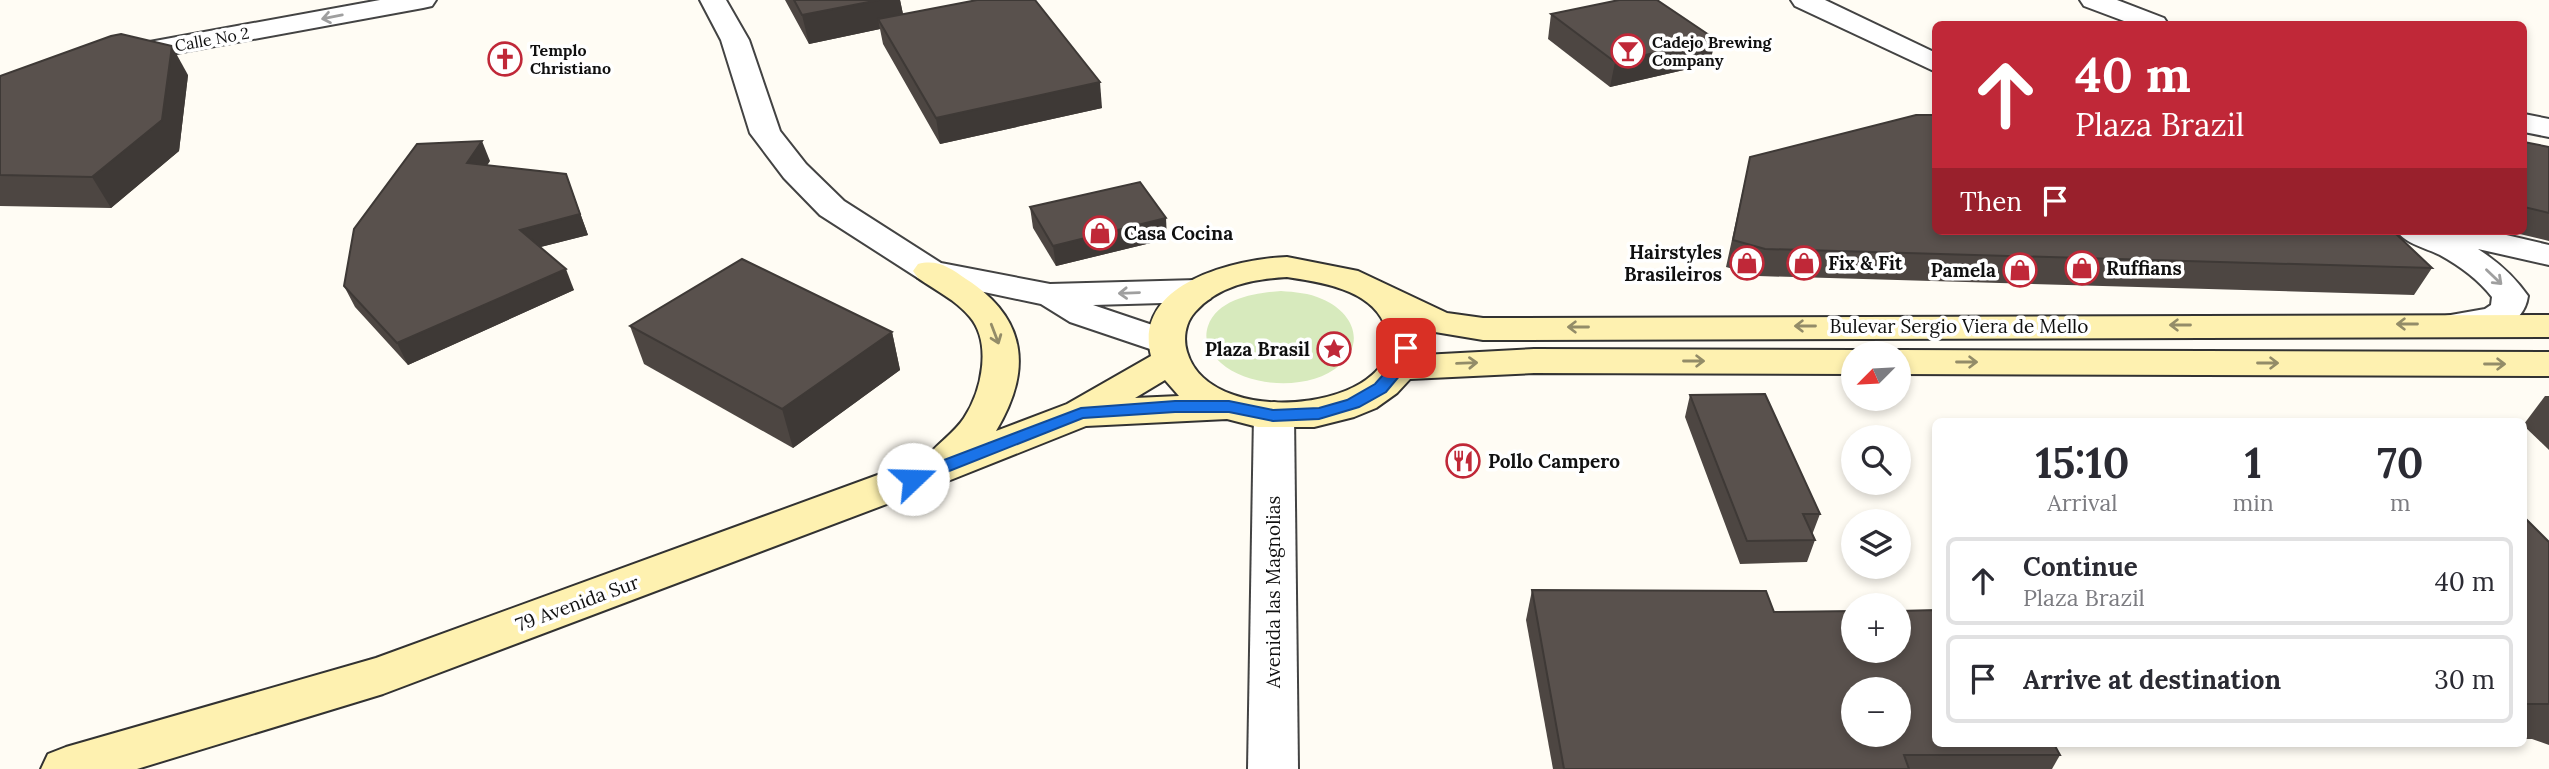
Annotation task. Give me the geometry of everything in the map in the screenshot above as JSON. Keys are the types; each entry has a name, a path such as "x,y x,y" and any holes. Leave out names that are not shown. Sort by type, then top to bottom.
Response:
{"main road":[{"path":"1287,267 1319,270 1340,276 1376,293 1394,309 1404,328 1406,348 1398,368 1381,388 1353,404 1319,413 1273,415 1229,407 1195,389 1169,351 1169,324 1178,309 1197,291 1240,272 1287,267"},
{"path":"930,271 986,314 999,338 1002,366 989,408 969,440 938,469"},
{"name":"Bulevar Sergio Viera de Mello","path":"1376,293 1439,323 1483,329 2458,324 2549,326"},
{"name":"79 Avenida Sur","path":"66,769 383,675 938,469 1081,413 1169,351"},
{"name":"Bulevar Sergio Viera de Mello","path":"1398,368 1534,361 1841,362"},
{"name":"Bulevar Sergio Viera de Mello","path":"1911,362 2549,364"},
{"name":"79 Avenida Sur","path":"1081,413 1175,407 1229,407"}],"street":[{"name":"Calle No 2","path":"96,60 423,0"},
{"path":"713,0 735,40 765,133 772,143 832,208 930,271 1050,295 1197,291"},
{"path":"1804,0 1932,62"},
{"path":"2093,0 2147,21"},
{"path":"2527,124 2549,128"},
{"path":"2422,235 2480,264 2499,280 2510,296 2508,309 2495,318 2458,324"},
{"path":"2462,235 2549,256"},
{"path":"1050,295 1083,314 1169,351"},
{"name":"Avenida las Magnolias","path":"1273,415 1273,769"}],"green space":[{"path":"1281,291 1322,299 1332,304 1348,319 1354,337 1353,346 1340,365 1313,379 1280,383 1247,378 1221,363 1214,355 1207,342 1207,331 1220,309 1239,299"}],"building":[{"path":"794,0 879,0 802,15"},
{"path":"977,0 1035,0 1100,82 936,118 878,19"},
{"path":"1619,0 1657,0 1715,39 1615,62 1551,14"},
{"path":"121,34 172,46 162,120 92,177 0,175 0,76"},
{"path":"1916,115 1932,115 1932,235 2397,235 2432,268 1765,249 1733,240 1750,157"},
{"path":"482,141 467,163 566,174 580,214 520,230 566,269 397,343 344,286 354,229 417,144"},
{"path":"2527,143 2549,147 2549,213 2527,208"},
{"path":"1140,182 1166,218 1053,246 1030,207"},
{"path":"742,259 892,332 782,409 630,326"},
{"path":"1765,394 1820,514 1803,514 1815,540 1747,541 1690,395"},
{"path":"2527,520 2549,542 2549,704 2527,704"},
{"path":"1532,590 1766,591 1774,612 1841,611 1841,663 1911,663 1911,611 1932,610 1932,747 2056,747 2060,755 1904,755 1909,769 1564,769"}],"place":[{"name":"Cadejo Brewing Company","path":"1628,51"},
{"name":"Templo Christiano","path":"505,59"},
{"name":"Casa Cocina","path":"1100,233"},
{"name":"Hairstyles Brasileiros","path":"1747,263"},
{"name":"Fix & Fit","path":"1804,263"},
{"name":"Ruffians","path":"2082,268"},
{"name":"Pamela","path":"2020,270"},
{"name":"Plaza Brasil","path":"1334,349"},
{"name":"Pollo Campero","path":"1463,461"}],"route":[{"path":"913,479 1081,413 1175,407 1229,407 1250,412 1297,416 1353,404 1381,388 1398,368 1406,348"}]}
